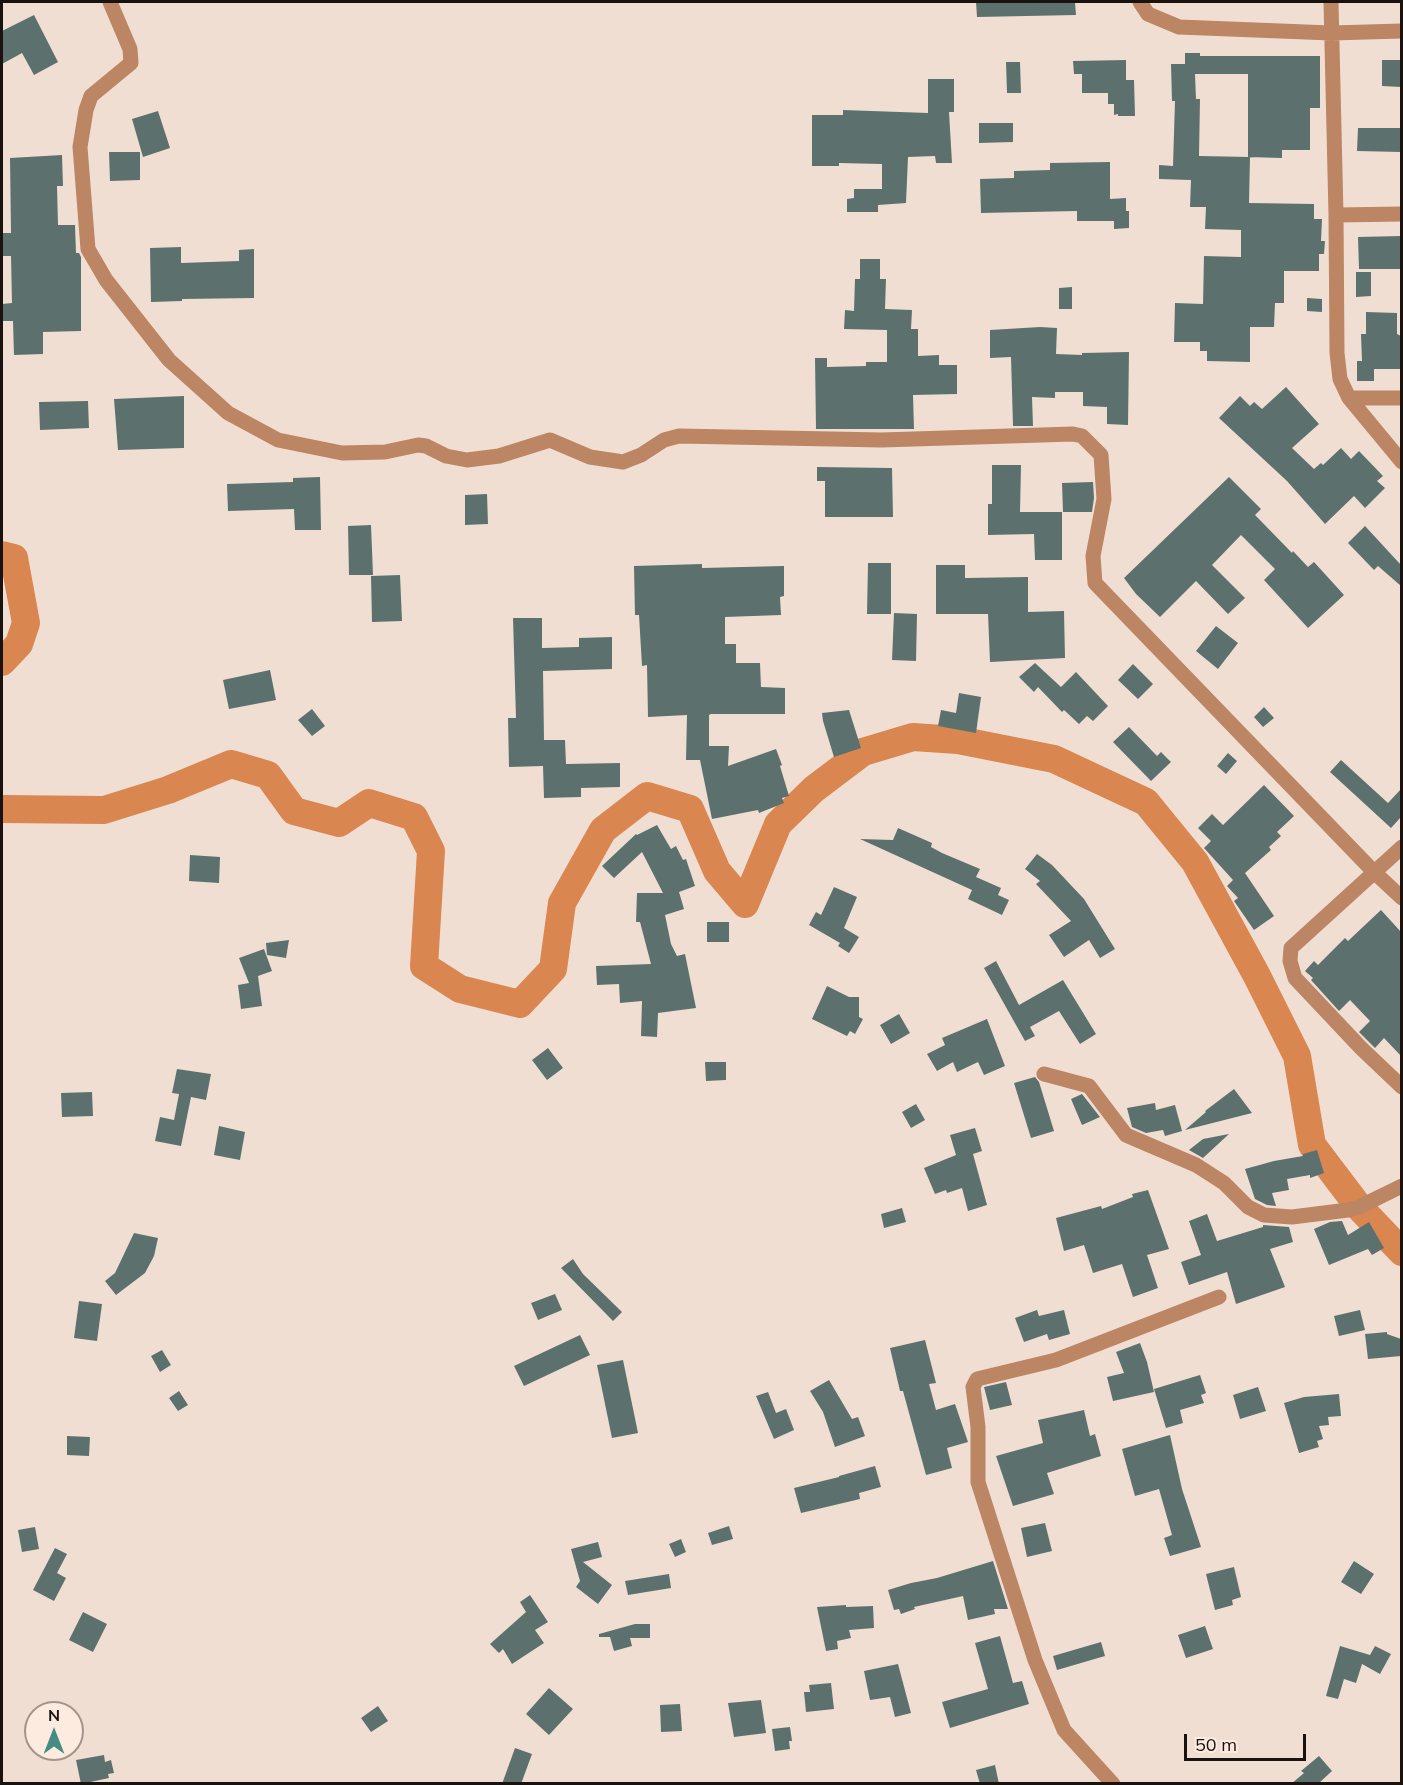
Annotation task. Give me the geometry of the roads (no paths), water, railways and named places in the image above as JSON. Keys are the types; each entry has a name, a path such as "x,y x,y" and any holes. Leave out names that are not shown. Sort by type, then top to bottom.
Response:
{"street":[{"path":"110,2 130,48 131,63 91,96 86,110 80,147 88,249 106,280 169,360 228,413 278,440 342,453 385,452 418,445 426,446 446,456 467,460 499,456 550,440 590,457 623,462 641,455 664,440 679,435 882,440 1073,434 1082,436 1101,455 1104,500 1093,556 1095,583 1401,898"},
{"path":"1140,2 1148,14 1179,27 1331,33 1401,31"},
{"path":"1330,2 1337,353 1340,379 1349,398 1401,462"},
{"path":"1336,215 1401,214"},
{"path":"1349,398 1401,398"},
{"path":"1401,847 1291,948 1290,962 1294,978 1360,1048 1401,1087"},
{"path":"1044,1074 1089,1086 1126,1134 1196,1165 1224,1183 1248,1207 1264,1215 1292,1217 1348,1210 1359,1207 1401,1186"},
{"path":"1113,1784 1064,1730 1035,1660 978,1482 978,1427 973,1387 977,1378 1056,1360 1219,1297"}],"waterway":[{"path":"2,555 14,558 26,623 19,644 2,662"},
{"path":"2,809 104,810 168,790 231,764 268,775 294,811 339,823 369,803 414,817 431,851 424,966 460,989 520,1004 553,969 562,903 603,830 647,796 690,809 717,871 745,904 778,824 814,789 863,752 913,737 958,740 1054,759 1146,802 1195,862 1257,976 1297,1056 1312,1145 1359,1207 1402,1252"}]}
